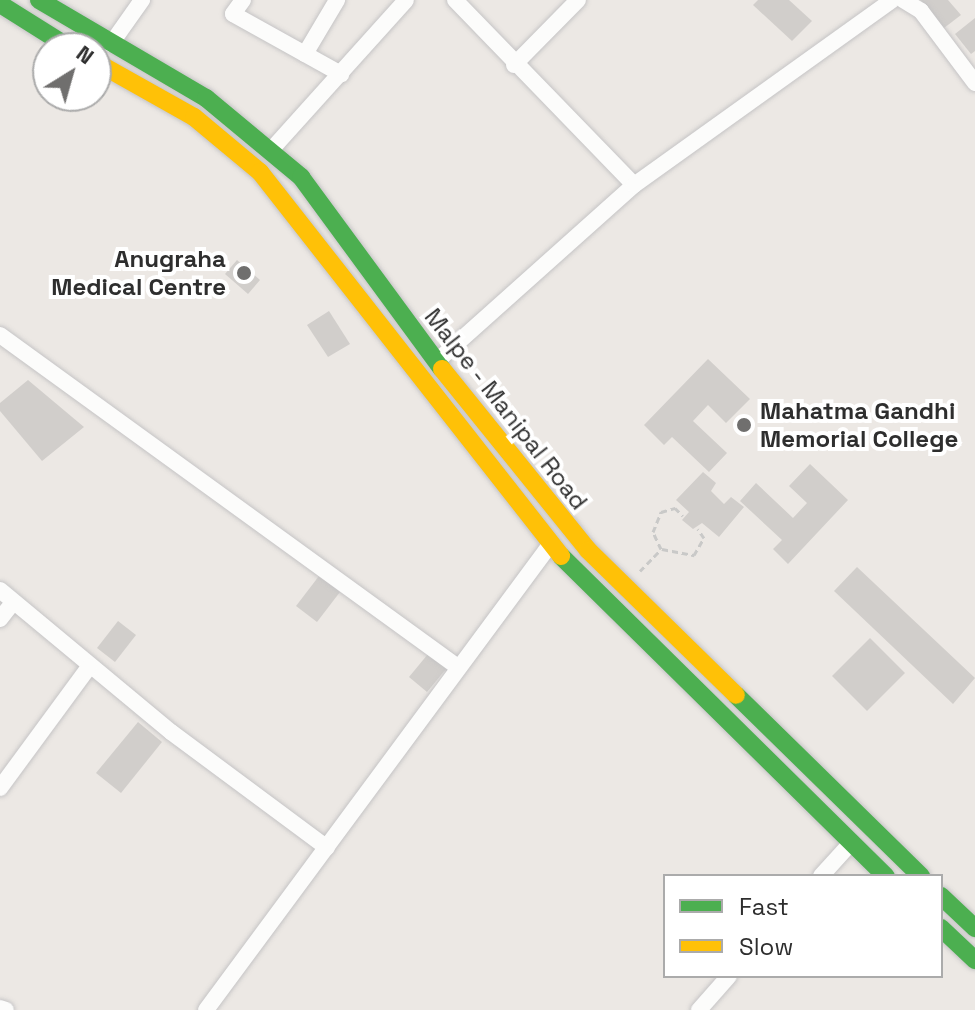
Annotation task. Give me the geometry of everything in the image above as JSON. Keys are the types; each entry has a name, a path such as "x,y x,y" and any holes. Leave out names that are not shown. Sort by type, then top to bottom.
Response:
{"highway":[{"name":"Malpe - Manipal Road","path":"39,0 92,32"},
{"path":"0,4 42,32"},
{"path":"48,32 61,13"},
{"name":"Malpe - Manipal Road","path":"112,45 206,98 272,149 322,204 436,362 544,499 624,588 919,874"},
{"name":"Malpe - Manipal Road","path":"112,71 194,117 260,172 550,545 794,789 884,874"},
{"path":"943,898 975,928"},
{"path":"943,930 975,960"}],"street":[{"path":"112,43 142,0"},
{"path":"243,0 233,14 341,74"},
{"path":"305,54 337,0"},
{"path":"272,149 406,0"},
{"path":"455,0 514,65 634,185"},
{"path":"514,65 578,0"},
{"path":"436,362 634,185 892,0"},
{"path":"903,0 921,11 975,83"},
{"path":"0,335 455,665"},
{"path":"206,1010 327,848 455,665 550,545"},
{"path":"0,590 11,605 89,667 327,848"},
{"path":"0,619 11,605"},
{"path":"0,788 89,667"},
{"path":"794,789 812,771"},
{"path":"823,874 851,843"},
{"path":"699,1010 727,978"},
{"path":"0,1008 6,1010"}],"path":[{"path":"661,549 653,532 661,512 675,508 683,516"},
{"path":"661,549 694,555 704,538 698,529"},
{"path":"624,588 661,549"}],"building":[{"path":"758,0 789,0 812,21 792,41 753,5"},
{"path":"921,0 948,0 961,15 944,28"},
{"path":"975,18 975,51 971,54 955,34"},
{"path":"237,260 260,280 248,294 225,274"},
{"path":"329,311 350,344 328,357 307,325"},
{"path":"708,359 750,399 726,423 708,405 693,421 727,453 709,472 672,437 664,445 644,425"},
{"path":"28,380 84,427 42,461 0,411 0,403"},
{"path":"810,464 848,500 788,564 773,549 782,540 740,501 756,483 793,518 807,503 789,486"},
{"path":"703,472 716,483 711,491 724,504 731,497 744,507 719,537 702,523 693,529 682,520 689,512 676,500"},
{"path":"857,567 975,678 953,704 834,591"},
{"path":"319,576 340,592 317,622 296,606"},
{"path":"118,621 136,635 115,662 97,648"},
{"path":"870,638 905,673 867,711 832,676"},
{"path":"428,654 446,669 427,692 409,677"},
{"path":"138,722 162,742 121,793 96,773"}],"traffic: fast":[{"path":"39,0 206,98 301,177 442,369"},
{"path":"0,4 45,32"},
{"path":"561,556 884,874"},
{"path":"736,695 919,874"},
{"path":"943,898 975,928"},
{"path":"943,930 975,960"}],"traffic: slow":[{"path":"112,71 194,117 260,172 561,556"},
{"path":"442,369 588,550 736,695"}],"place":[{"name":"Anugraha Medical Centre","path":"244,273"},
{"name":"Mahatma Gandhi Memorial College","path":"744,425"}]}
